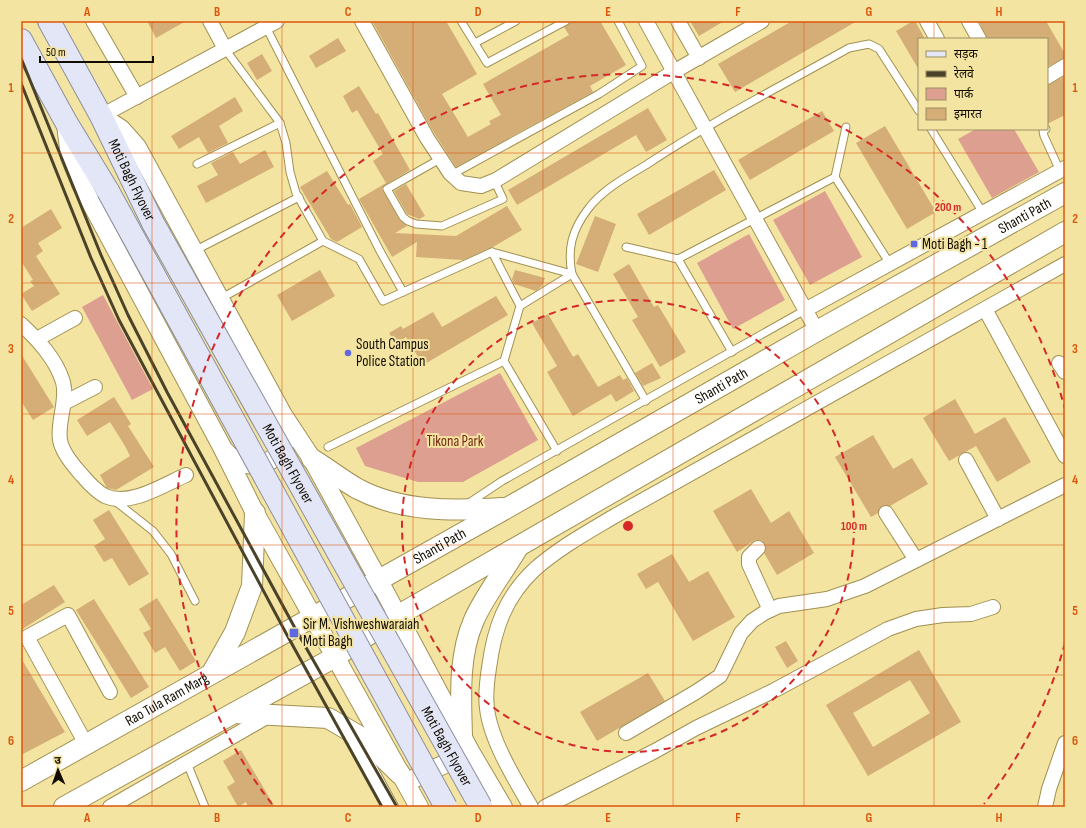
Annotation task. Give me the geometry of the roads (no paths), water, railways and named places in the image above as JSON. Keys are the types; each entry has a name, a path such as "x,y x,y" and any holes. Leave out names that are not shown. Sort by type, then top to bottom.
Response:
{"main road":[{"name":"Moti Bagh Flyover","path":"49,21 101,116 154,224 481,807"},
{"name":"Moti Bagh Flyover","path":"21,40 66,122 108,191 446,807"},
{"name":"Shanti Path","path":"311,617 507,508 817,331 1065,193"},
{"path":"64,807 88,797 335,657 397,616 1065,232"},
{"path":"312,459 358,489 402,505 458,510 507,508"},
{"path":"212,672 235,632 252,586 255,513"},
{"path":"466,744 462,668 467,642 474,620 517,548"},
{"name":"Rao Tula Ram Marg","path":"21,781 311,617"},
{"path":"234,713 328,718 348,728 364,739 403,778"}],"street":[{"path":"93,21 137,97"},
{"path":"210,21 225,49"},
{"path":"362,21 427,138 451,175 461,183 481,186 494,180 675,71 762,21"},
{"path":"646,21 706,127 817,331"},
{"path":"678,21 699,58"},
{"path":"927,21 936,38"},
{"path":"969,21 978,38"},
{"path":"101,116 225,49 268,23"},
{"path":"1048,76 1065,66"},
{"path":"101,116 121,128 137,147 283,415 312,459 466,744 503,807"},
{"path":"66,122 70,157 80,184 222,447 255,513 311,617 335,657 418,807"},
{"path":"805,310 1062,170"},
{"path":"531,807 511,774 494,732 487,709 486,688 491,651 499,620 514,593 535,570 562,547 607,521 1065,264"},
{"path":"985,309 1065,456"},
{"path":"38,339 75,318"},
{"path":"21,324 38,339 58,369 63,384 64,403 60,438 62,448 75,467 95,489 105,496 130,497 145,494 186,475"},
{"path":"64,403 95,387"},
{"path":"222,447 230,457 242,464 256,465 269,461 279,453 286,441 287,428 283,415"},
{"path":"966,460 998,519"},
{"path":"626,733 696,692 720,676 741,633 752,621 770,610 779,606 827,599 846,594 1065,485"},
{"path":"886,513 916,560"},
{"path":"758,548 749,558 749,564 770,610"},
{"path":"545,807 655,751 696,728 773,691 888,629 916,619 942,615 971,614 993,607"},
{"path":"86,744 27,637 68,615 110,692"},
{"path":"110,807 272,714"},
{"path":"348,728 391,807"},
{"path":"403,778 466,744"},
{"path":"1045,807 1049,789 1065,744"}],"lane":[{"path":"461,21 487,63 566,21"},
{"path":"475,43 516,21"},
{"path":"451,175 599,94 642,66 618,21"},
{"path":"268,23 380,251 403,292"},
{"path":"646,401 572,274 569,257 574,232 588,208 611,187 706,127 849,48 869,44 879,49 918,109"},
{"path":"225,49 280,123 286,143 290,172 299,197 323,241 359,260 383,301 492,252 572,274"},
{"path":"197,164 280,123"},
{"path":"846,127 835,177 890,264"},
{"path":"932,130 983,213"},
{"path":"1044,130 1043,131 1044,136 1062,170"},
{"path":"440,159 387,189 403,216 408,221 416,224 442,226 503,199 494,180"},
{"path":"626,247 678,259 835,177"},
{"path":"194,251 299,197"},
{"path":"220,299 323,241"},
{"path":"492,252 520,306"},
{"path":"678,259 732,352"},
{"path":"557,451 504,360 520,306 572,274"},
{"path":"458,510 502,481 805,310"},
{"path":"328,448 504,360"},
{"path":"110,497 153,531 171,554 195,601"},
{"path":"187,763 205,807"}],"railway":[{"path":"21,58 101,255 128,315 167,392 296,630 397,807"},
{"path":"21,83 91,258 119,320 287,635 382,807"}],"place":[{"name":"Moti Bagh - 1","path":"914,244"},
{"name":"South Campus Police Station","path":"348,353"},
{"name":"Sir M. Vishweshwaraiah Moti Bagh","path":"294,633"}],"park label":[{"name":"Tikona Park","path":"455,441"}]}
